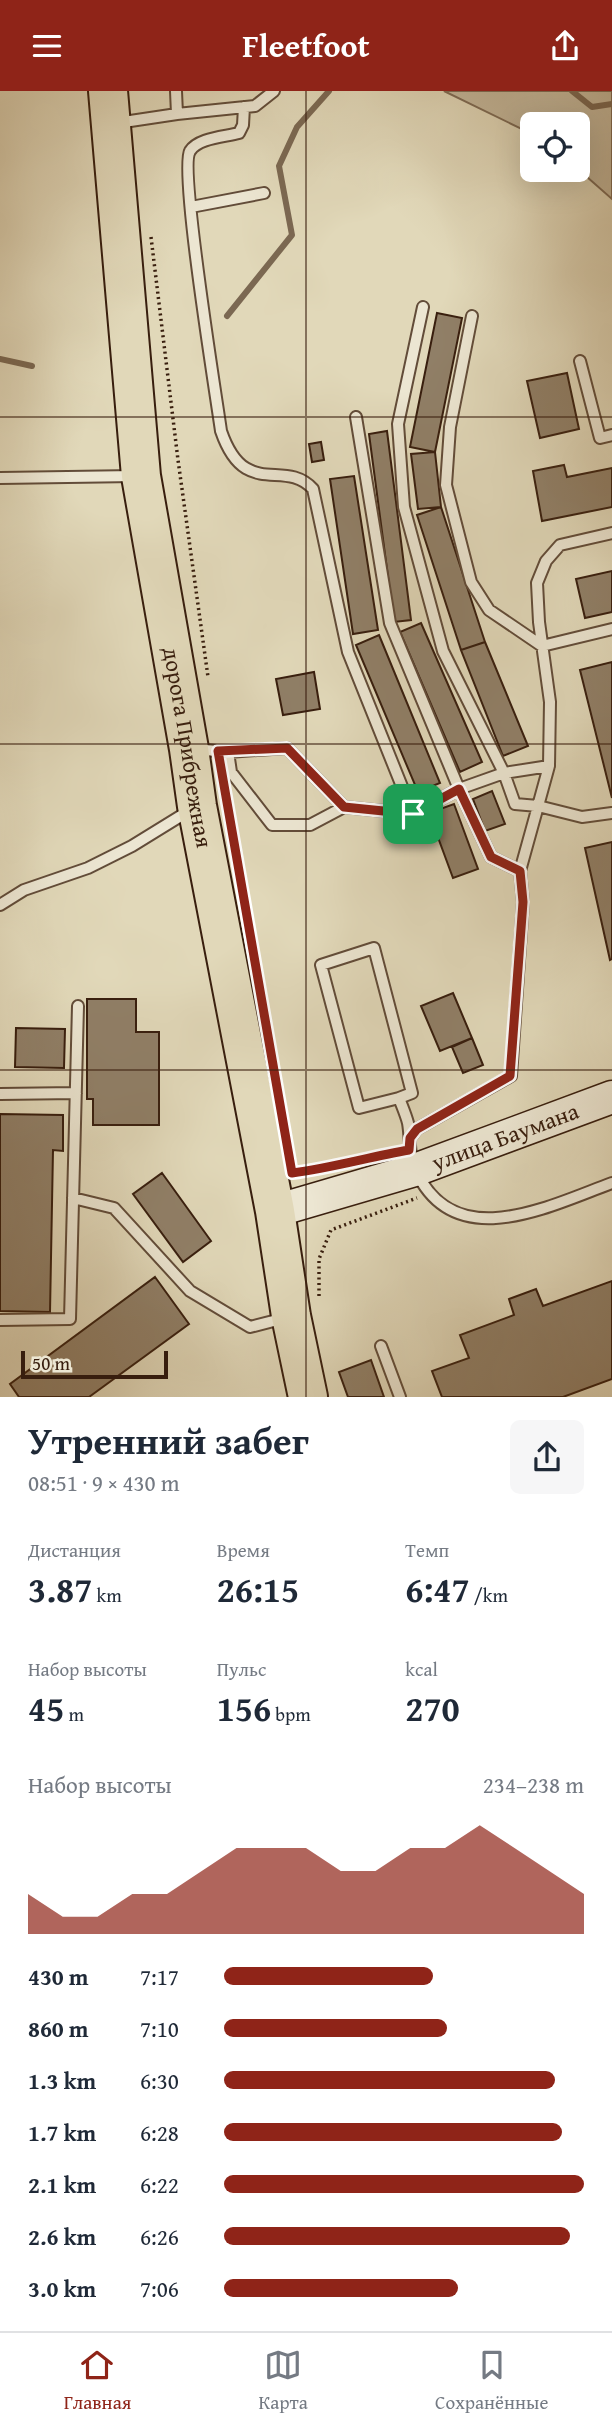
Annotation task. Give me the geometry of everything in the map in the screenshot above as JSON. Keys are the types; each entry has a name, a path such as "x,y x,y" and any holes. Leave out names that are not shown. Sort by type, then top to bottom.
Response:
{"highway":[{"name":"дорога Прибрежная","path":"109,107 141,475 197,806 261,1150 275,1211 305,1311 308,1397"}],"street":[{"name":"улица Баумана","path":"275,1211 422,1182 612,1097"}],"lane":[{"path":"176,91 177,114"},
{"path":"109,107 177,114 255,106 274,91"},
{"path":"244,107 243,125 239,133 199,142 191,147 187,156 191,207 221,431 228,451 246,470 306,481 313,489 348,652 413,814"},
{"path":"191,207 264,193"},
{"path":"423,307 398,424 404,507 443,651 504,773 515,804 538,806 582,817 612,813"},
{"path":"472,316 450,427 446,485 471,582 489,610 542,646 612,629"},
{"path":"580,361 600,438 612,435"},
{"path":"356,417 390,623 459,789 491,857 520,871"},
{"path":"0,478 141,475"},
{"path":"410,1138 417,1129 510,1076 523,902 520,871 549,766 550,702 537,583 546,561 560,545 612,533"},
{"path":"189,749 228,752 287,748 344,807"},
{"path":"228,752 231,772 272,825 310,825 344,807 413,814 459,789 504,773 549,766"},
{"path":"0,905 24,890 88,868 132,846 197,806"},
{"path":"374,948 412,1093 399,1098 359,1108 321,965 374,948"},
{"path":"0,1319 70,1319 78,1006"},
{"path":"0,1094 76,1093"},
{"path":"399,1098 408,1122 409,1150 422,1182 449,1211 488,1220 530,1213 612,1182"},
{"path":"73,1198 114,1207 190,1291 250,1327 305,1311"},
{"path":"381,1346 400,1397"}],"path":[{"path":"151,229 178,460 209,685"},
{"path":"292,1173 334,1167"},
{"path":"305,1311 319,1259 331,1230 422,1182"}],"shaded area":[{"path":"444,91 612,91 612,199 590,180 590,112 520,112 520,128"}],"building":[{"path":"437,313 462,318 435,452 410,447"},
{"path":"567,373 579,429 540,438 527,381"},
{"path":"387,431 411,620 394,622 369,434"},
{"path":"321,442 324,460 312,462 309,444"},
{"path":"435,452 441,507 418,509 411,454"},
{"path":"564,465 567,477 612,468 612,507 542,521 533,471"},
{"path":"354,476 378,630 353,634 330,479"},
{"path":"441,507 485,642 461,650 417,515"},
{"path":"612,571 612,612 585,618 576,579"},
{"path":"421,623 482,762 460,772 400,632"},
{"path":"379,635 440,783 418,792 356,645"},
{"path":"485,642 528,746 503,756 461,650"},
{"path":"612,662 612,798 580,670"},
{"path":"314,672 320,709 283,715 276,679"},
{"path":"492,791 505,824 485,831 473,799"},
{"path":"454,804 478,869 453,878 429,813"},
{"path":"612,842 612,959 610,960 585,848"},
{"path":"453,993 472,1038 440,1051 421,1006"},
{"path":"87,999 136,999 136,1032 159,1032 159,1125 93,1125 93,1099 87,1099"},
{"path":"16,1028 65,1029 64,1068 15,1067"},
{"path":"472,1038 483,1065 463,1073 452,1047"},
{"path":"0,1114 63,1115 63,1151 53,1150 50,1312 0,1311"},
{"path":"162,1173 211,1241 183,1262 133,1194"},
{"path":"155,1277 189,1324 89,1397 19,1397 10,1384"},
{"path":"612,1281 612,1379 563,1397 442,1397 432,1371 469,1358 460,1335 514,1315 509,1299 536,1289 543,1306"},
{"path":"371,1360 384,1397 348,1397 339,1372"}],"waterway":[{"path":"227,316 292,235 279,166 297,127 329,91"},
{"path":"572,91 592,107 612,104"},
{"path":"0,359 32,366"}],"route":[{"path":"287,748 344,807 413,814 459,789 491,857 520,871 523,902 510,1076 417,1129 410,1138 409,1150 366,1157 334,1167 292,1173 218,751 287,748"}]}
